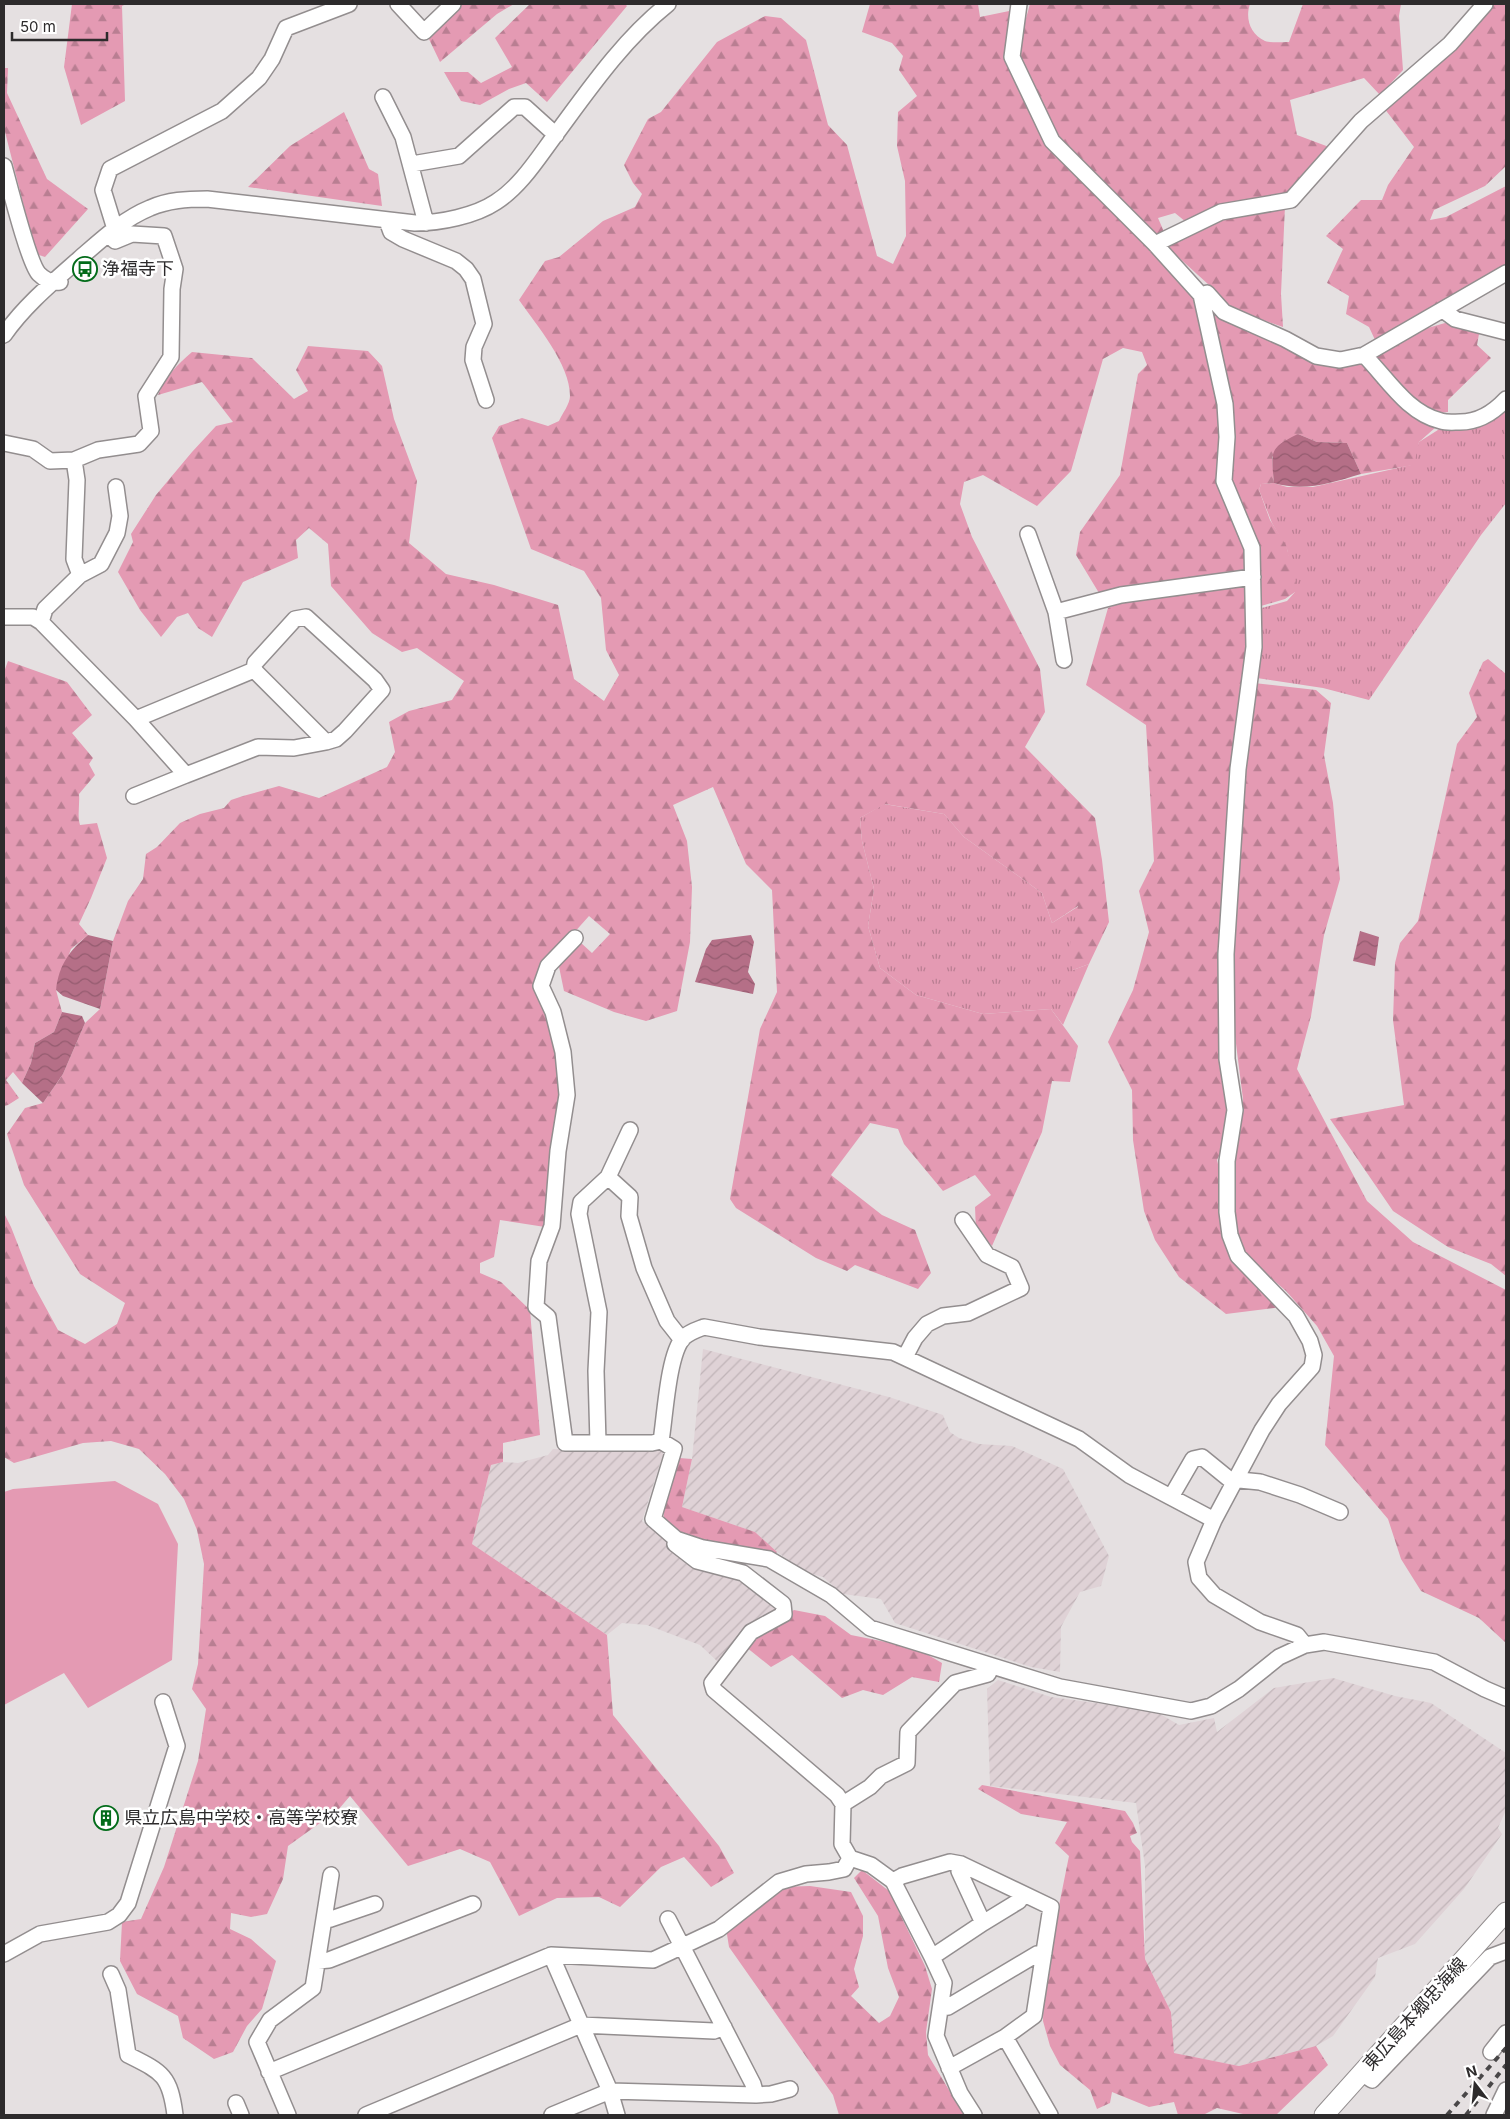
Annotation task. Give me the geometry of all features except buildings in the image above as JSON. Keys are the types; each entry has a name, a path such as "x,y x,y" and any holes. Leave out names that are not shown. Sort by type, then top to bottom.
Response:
{"main road":[{"name":"東広島本郷忠海線","path":"1324,2115 1506,1912"}],"street":[{"path":"115,235 104,190 110,169 222,112 259,78 272,59 286,28 349,4"},
{"path":"398,4 424,32 452,4"},
{"path":"4,335 32,302 52,283 150,208 186,199 206,199 387,221 426,223 462,217 496,203 523,178 616,55 633,36 668,4"},
{"path":"1019,4 1012,57 1052,140 1155,244 1201,295 1225,404 1227,437 1224,481 1252,548 1254,647 1238,769 1226,954 1227,1059 1235,1110 1227,1161 1227,1212 1230,1235 1238,1256 1296,1316 1310,1341 1314,1355 1312,1367 1279,1404 1262,1430 1214,1520 1196,1562 1199,1578 1214,1595 1260,1622 1297,1635 1305,1645"},
{"path":"1155,244 1222,212 1291,200 1361,121 1450,44 1485,4"},
{"path":"383,97 403,137 412,164 426,223"},
{"path":"412,164 459,156 514,107 525,107 556,134"},
{"path":"4,166 31,259 38,274 52,283"},
{"path":"387,221 391,232 403,239 456,261 466,269 473,279 484,324 474,347 473,360 486,400"},
{"path":"4,443 33,450 50,461 74,460 98,450 139,444 151,431 146,396 171,357 172,289 175,268 164,236 115,235"},
{"path":"1201,295 1207,292 1224,312 1285,339 1316,356 1340,360 1364,354 1506,273"},
{"path":"1443,310 1455,319 1506,332"},
{"path":"1364,354 1388,384 1423,415 1442,422 1472,422 1490,414 1506,399"},
{"path":"74,460 77,480 74,559 80,575"},
{"path":"41,622 45,609 80,575 100,564 117,533 120,516 116,487"},
{"path":"1028,534 1056,612 1064,660"},
{"path":"1056,612 1121,595 1253,578"},
{"path":"4,617 33,618 41,622 136,719 186,775"},
{"path":"134,796 258,748 294,748 336,739 346,731 382,690 375,680 306,617 295,619 255,663 254,670"},
{"path":"136,719 254,670"},
{"path":"254,670 326,742"},
{"path":"575,938 548,966 541,986 553,1012 563,1052 567,1095 558,1152 552,1226 539,1261 536,1307 548,1317 565,1443 652,1443 661,1441 674,1449 652,1519 676,1539 703,1548 769,1559 831,1595 870,1628 1060,1687 1191,1711 1212,1706 1239,1689 1279,1657 1305,1645 1324,1642 1434,1662 1506,1698"},
{"path":"598,1443 596,1371 599,1312 579,1214 581,1202 608,1177 630,1130"},
{"path":"608,1177 630,1197 629,1216 644,1268 667,1321 682,1340"},
{"path":"904,1357 915,1338 927,1324 943,1316 968,1313 1021,1288 1012,1267 987,1255 963,1220"},
{"path":"661,1441 672,1365 682,1340 688,1334 704,1327 760,1337 893,1352 1079,1439 1129,1475 1214,1520"},
{"path":"1171,1497 1193,1460 1202,1457 1229,1479 1260,1482 1300,1495 1340,1512"},
{"path":"676,1539 675,1544 697,1561 743,1574 783,1604 784,1614 751,1632 712,1684 714,1690 837,1795 843,1804 842,1844 850,1858 871,1865 893,1881 944,1983 936,2036 960,2093 974,2115"},
{"path":"843,1804 870,1787 881,1776 906,1763 908,1732 956,1683 988,1674 992,1666"},
{"path":"4,1954 40,1934 108,1922 119,1915 128,1903 177,1746 162,1702"},
{"path":"269,2072 551,1955 653,1960 719,1929 779,1882 806,1874 844,1869 850,1858"},
{"path":"893,1881 902,1876 950,1862 961,1864 1051,1907 1034,2016 1005,2037 949,2068"},
{"path":"961,1864 959,1870 983,1923"},
{"path":"288,2115 256,2042 270,2020 313,1988 331,1876"},
{"path":"932,1956 1019,1901 1023,1894"},
{"path":"324,1920 375,1904"},
{"path":"318,1961 329,1960 473,1904"},
{"path":"668,1919 753,2084 756,2095"},
{"path":"1361,2073 1372,2080 1490,1957 1506,1951"},
{"path":"941,2008 948,2007 1037,1954 1044,1954"},
{"path":"551,1955 610,2091 617,2115"},
{"path":"111,1974 118,1990 128,2054 159,2071 172,2092 175,2115"},
{"path":"366,2115 582,2025 714,2031 724,2027"},
{"path":"1491,2052 1506,2033"},
{"path":"1005,2037 1050,2115"},
{"path":"552,2115 610,2091 756,2095 771,2094 790,2089"},
{"path":"1494,2115 1506,2090"}],"shaded area":[{"path":"703,1349 889,1397 943,1415 950,1432 959,1438 979,1444 1012,1446 1063,1469 1109,1556 1101,1586 1080,1592 1061,1627 1060,1672 1031,1667 895,1623 881,1599 843,1594 823,1577 805,1572 777,1552 755,1532 682,1507 692,1459"},
{"path":"553,1449 664,1451 642,1521 695,1565 736,1575 778,1604 778,1613 718,1662 700,1645 647,1625 622,1623 607,1635 472,1544 491,1465 503,1462 518,1463 548,1455"},
{"path":"1333,1678 1395,1696 1431,1703 1506,1753 1506,1810 1498,1828 1502,1834 1464,1889 1415,1944 1378,1958 1375,1977 1333,2036 1316,2046 1239,2066 1174,2053 1171,2012 1145,1959 1145,1866 1136,1803 990,1786 987,1689 998,1680 1051,1697 1155,1711 1179,1725 1214,1718 1217,1732 1274,1688"}],"green space":[{"path":"72,4 126,4 122,6 125,101 81,125 64,67"},
{"path":"462,4 514,4 497,14 440,62 428,37"},
{"path":"530,4 625,4 627,6 547,102 526,83 509,89 480,105 461,101 444,72 468,72 481,83 512,67 495,38"},
{"path":"870,4 978,4 980,17 1014,10 1007,57 1048,143 1196,295 1221,411 1222,435 1243,537 1247,562 1246,572 1230,578 1099,593 1076,555 1080,532 1120,475 1138,374 1147,365 1142,352 1123,348 1103,359 1071,471 1037,506 983,475 964,482 960,504 972,537 1040,669 1045,712 1025,747 1095,818 1109,922 1089,964 1073,970 1068,955 1078,906 1052,923 1042,893 964,837 944,814 885,804 860,818 862,841 874,889 868,926 880,968 916,995 983,1014 1051,1009 1078,1046 1070,1082 1052,1081 1042,1132 992,1246 976,1230 975,1207 991,1195 975,1175 943,1191 904,1144 898,1129 870,1123 831,1175 882,1215 915,1230 931,1273 918,1289 855,1265 847,1271 816,1258 736,1208 730,1199 760,1029 777,992 772,890 746,864 713,787 673,805 687,841 692,887 690,942 677,1011 646,1021 614,1012 564,991 558,962 580,942 592,953 610,934 589,916 546,964 564,1089 545,1227 500,1220 494,1257 480,1263 480,1273 501,1282 530,1310 540,1435 503,1443 503,1462 491,1465 472,1544 607,1635 613,1715 719,1846 734,1873 711,1887 684,1857 661,1867 620,1907 599,1897 557,1898 519,1916 490,1862 460,1849 408,1866 350,1796 338,1810 288,1846 283,1879 267,1914 251,1917 231,1913 230,1929 251,1939 276,1961 262,2009 247,2026 233,2052 214,2059 183,2038 178,2016 137,1994 120,1961 122,1922 141,1919 164,1867 198,1761 206,1709 192,1689 198,1664 204,1564 197,1530 184,1499 165,1474 139,1449 111,1441 83,1443 14,1463 4,1457 4,1213 34,1286 58,1330 85,1344 117,1324 125,1303 80,1274 24,1185 7,1134 25,1108 43,1103 63,1074 85,1023 100,1009 113,941 128,901 143,879 146,854 157,847 180,823 200,814 224,808 231,800 279,786 319,798 387,767 395,752 389,722 409,711 452,700 464,681 417,648 402,652 372,633 331,586 328,544 309,528 296,540 298,558 243,582 212,637 198,628 188,613 177,617 161,637 140,610 118,572 133,542 131,534 156,495 216,426 233,422 202,382 158,395 172,371 192,352 252,358 294,399 308,391 296,370 308,346 368,351 382,366 394,419 417,481 409,543 446,574 494,585 558,605 574,679 604,701 619,675 606,650 601,598 584,571 531,549 492,438 499,426 522,418 548,426 559,421 570,399 569,384 559,358 519,300 545,261 559,257 603,221 635,207 642,194 633,183 624,165 648,119 661,112 717,42 765,16 781,18 806,40 828,125 847,145 877,256 893,264 906,236 905,181 897,146 898,112 917,96 899,70 903,56 892,43 862,32"},
{"path":"1030,4 1250,4 1248,15 1250,25 1260,38 1270,42 1289,42 1303,4 1401,4 1399,16 1403,70 1380,95 1364,78 1290,100 1297,135 1329,147 1290,196 1186,222 1175,213 1158,218 1165,234 1149,235 1055,138 1015,57"},
{"path":"1494,4 1506,4 1506,166 1485,186 1434,210 1430,220 1446,217 1506,186 1506,268 1376,342 1369,327 1346,314 1349,296 1327,283 1343,249 1326,236 1361,200 1382,200 1388,185 1414,147 1384,108 1454,50"},
{"path":"4,68 8,68 7,93 47,179 88,209 45,257 36,254 4,128"},
{"path":"344,112 369,169 378,174 382,206 248,187 290,146"},
{"path":"1285,206 1281,294 1283,327 1229,308 1209,285 1165,245 1223,218"},
{"path":"1216,309 1315,360 1361,360 1436,427 1419,442 1414,465 1361,474 1347,443 1317,442 1298,434 1272,457 1274,483 1261,484 1259,490 1270,520 1286,545 1298,590 1285,599 1261,606 1256,545 1232,492 1211,310"},
{"path":"1445,323 1470,329 1479,334 1477,345 1491,358 1448,400 1448,412 1423,413 1372,354 1407,334"},
{"path":"1506,401 1506,503 1481,535 1369,700 1323,688 1250,677 1258,609 1287,601 1295,592 1287,549 1272,523 1259,490 1261,484 1274,483 1287,487 1313,487 1411,465 1419,442 1441,428 1469,429"},
{"path":"1245,585 1248,644 1231,765 1222,955 1229,1110 1226,1142 1217,1160 1223,1184 1225,1236 1282,1307 1226,1314 1179,1277 1155,1240 1144,1211 1133,1140 1132,1090 1108,1042 1133,990 1149,932 1139,891 1154,861 1146,725 1086,685 1108,608 1135,597"},
{"path":"1488,659 1506,674 1506,1276 1491,1264 1448,1247 1393,1211 1330,1119 1404,1105 1393,1020 1395,963 1400,943 1418,921 1457,744 1477,717 1469,693 1483,662"},
{"path":"8,661 67,682 92,715 72,733 93,758 89,764 95,775 79,794 79,817 80,825 97,823 107,858 79,924 88,935 71,949 56,990 62,1012 54,1032 35,1043 31,1063 22,1083 13,1072 6,1080 19,1098 4,1106 4,672"},
{"path":"1254,683 1316,690 1331,703 1324,755 1333,803 1340,879 1324,935 1311,1016 1297,1069 1367,1201 1413,1242 1506,1290 1506,1643 1479,1618 1421,1591 1401,1559 1388,1519 1325,1445 1334,1356 1317,1326 1286,1291 1242,1253 1233,1235 1233,1161 1243,1099 1234,1028 1230,954 1242,768"},
{"path":"884,804 944,814 964,837 1042,893 1052,923 1079,906 1073,970 1089,964 1063,1025 1051,1009 983,1014 916,995 880,968 868,926 874,889 862,841 860,818"},
{"path":"679,1458 692,1459 682,1507 755,1532 777,1552 773,1556 706,1544 679,1532 664,1520 663,1499"},
{"path":"115,1481 158,1504 178,1544 172,1660 88,1708 64,1673 4,1705 4,1492 13,1489"},
{"path":"794,1610 825,1616 851,1635 916,1648 942,1663 939,1682 912,1677 883,1695 863,1690 842,1698 792,1655 771,1667 746,1647 755,1634"},
{"path":"982,1785 1125,1811 1137,1833 1130,1836 1132,1842 1140,1851 1145,1959 1171,2012 1174,2053 1239,2066 1316,2046 1328,2065 1276,2115 1243,2114 1217,2108 1203,2115 1178,2115 1174,2102 1149,2107 1112,2092 1110,2103 1097,2109 1090,2090 1060,2065 1050,2046 1043,2021 1044,1980 1069,1856 1055,1843 1067,1822 1021,1814 978,1789"},
{"path":"862,1870 889,1891 925,1966 932,1989 926,2032 928,2055 964,2115 839,2115 833,2095 729,1947 726,1928 779,1887 810,1886 851,1892 863,1916 863,1936 854,1969 859,1987 851,1996 879,2023 890,2016 899,1997 888,1968 878,1916 854,1878"}],"water":[{"path":"1298,434 1317,442 1347,443 1361,474 1318,485 1296,487 1274,483 1272,464 1274,452 1282,443"},
{"path":"1360,931 1379,937 1375,966 1353,961"},
{"path":"88,935 113,941 100,1009 63,996 56,990 57,981 66,959"},
{"path":"751,935 754,942 748,972 755,984 753,994 695,982 706,949 712,940"},
{"path":"62,1012 82,1016 85,1023 63,1074 43,1103 22,1083 31,1063 35,1043 54,1032"}],"railway":[{"path":"1447,2115 1506,2048"},
{"path":"1466,2115 1506,2065"}],"place":[{"name":"浄福寺下","path":"85,269"},
{"name":"県立広島中学校・高等学校寮","path":"106,1818"}]}
